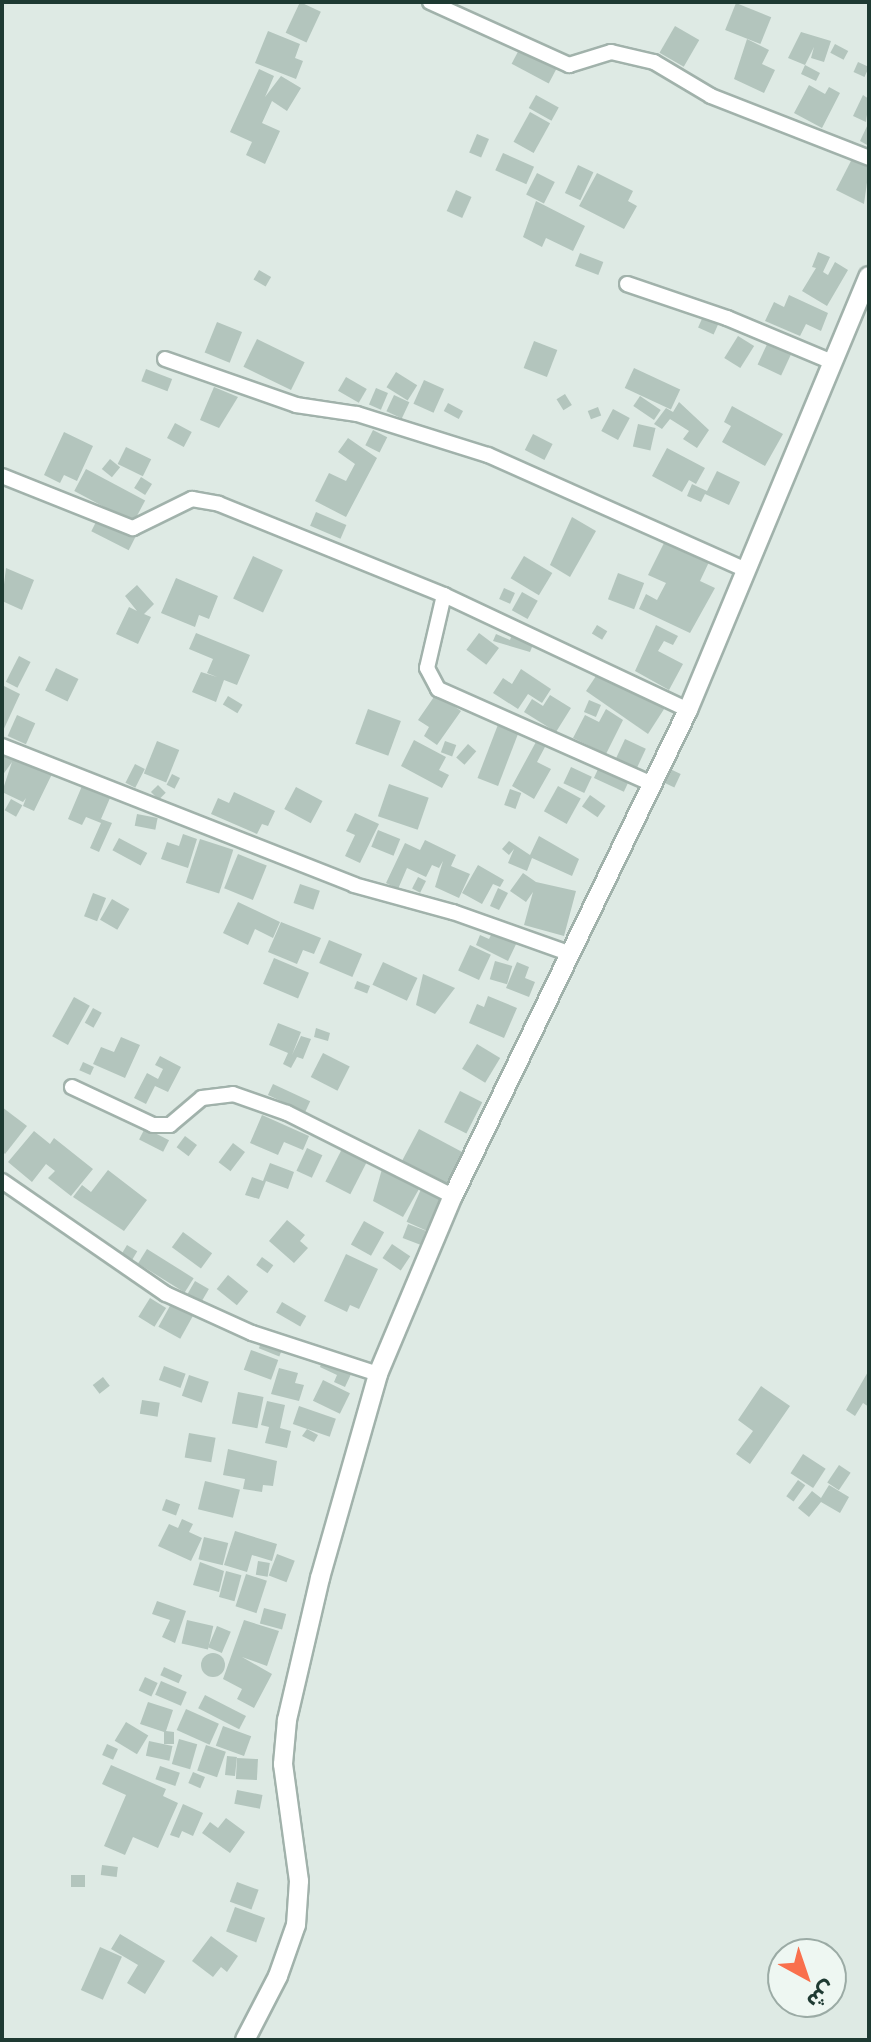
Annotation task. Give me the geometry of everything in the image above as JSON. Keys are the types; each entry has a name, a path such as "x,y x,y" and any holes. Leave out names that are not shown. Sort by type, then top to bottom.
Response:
{"street":[{"path":"430,2 569,65 611,52 654,62 711,96 869,158"},
{"path":"245,2040 278,1976 296,1925 299,1881 283,1764 287,1720 320,1578 378,1374 453,1196 688,710 869,276"},
{"path":"627,284 727,318 832,362"},
{"path":"165,359 296,405 357,414 488,455 746,570"},
{"path":"2,476 133,528 192,499 219,504 444,595 688,710"},
{"path":"444,595 427,668 438,689 652,784"},
{"path":"2,746 354,885 453,912 571,954"},
{"path":"72,1087 153,1125 170,1125 202,1098 233,1094 287,1113 453,1196"},
{"path":"2,1181 166,1294 252,1333 378,1374"}],"building":[{"path":"300,2 321,12 306,43 286,33"},
{"path":"736,3 771,17 760,44 725,30"},
{"path":"675,26 699,40 684,67 660,53"},
{"path":"268,31 300,44 295,58 303,61 296,79 255,63"},
{"path":"801,32 831,41 824,62 811,58 814,47 805,65 788,58"},
{"path":"747,39 769,50 762,64 775,70 764,93 734,79"},
{"path":"835,44 848,51 844,60 830,53"},
{"path":"521,46 558,66 549,83 512,64"},
{"path":"858,62 869,67 864,77 854,72"},
{"path":"805,65 820,73 816,81 801,74"},
{"path":"259,69 274,76 265,97 281,76 301,88 287,111 272,101 262,123 280,131 265,164 246,155 252,142 230,132"},
{"path":"809,85 825,94 829,87 840,93 822,128 794,113"},
{"path":"536,95 559,108 551,121 529,108"},
{"path":"863,95 869,99 866,122 853,116"},
{"path":"530,112 550,123 534,153 514,142"},
{"path":"869,122 869,146 860,141"},
{"path":"477,134 489,139 481,157 469,152"},
{"path":"503,153 534,167 526,184 495,170"},
{"path":"852,159 869,168 864,204 836,190"},
{"path":"578,165 593,172 580,200 565,193"},
{"path":"537,173 555,182 544,203 526,194"},
{"path":"597,173 633,191 628,201 637,206 624,229 579,206"},
{"path":"456,190 472,197 462,218 447,211"},
{"path":"536,201 585,226 573,251 546,238 542,247 523,237"},
{"path":"818,252 830,257 823,272 828,275 835,262 848,270 827,306 802,291 816,268 812,267"},
{"path":"580,253 603,262 598,275 575,266"},
{"path":"259,270 271,277 266,287 254,280"},
{"path":"789,295 828,313 821,331 806,324 800,336 765,321 774,302 784,307"},
{"path":"705,312 721,319 714,334 698,328"},
{"path":"217,322 242,332 230,363 205,353"},
{"path":"738,336 754,346 740,368 724,358"},
{"path":"257,339 305,362 291,390 243,367"},
{"path":"769,340 793,351 781,375 758,364"},
{"path":"534,341 557,350 547,377 524,368"},
{"path":"634,368 680,390 671,409 625,388"},
{"path":"146,369 172,379 167,391 141,381"},
{"path":"396,372 417,385 408,401 386,387"},
{"path":"346,377 367,389 359,403 338,391"},
{"path":"424,380 444,389 434,413 413,404"},
{"path":"214,387 238,397 219,428 200,420"},
{"path":"376,388 388,393 381,410 369,405"},
{"path":"565,394 572,405 563,410 557,399"},
{"path":"394,395 409,402 402,418 386,411"},
{"path":"640,396 661,410 654,420 633,406"},
{"path":"679,402 709,430 697,448 683,439 689,431 670,419 662,429 654,424 666,408 673,412"},
{"path":"448,403 463,411 459,419 444,411"},
{"path":"732,406 783,434 765,466 722,442 731,426 724,422"},
{"path":"598,407 601,415 591,419 588,411"},
{"path":"613,409 630,418 618,440 601,431"},
{"path":"175,423 192,432 184,447 167,438"},
{"path":"638,424 656,428 650,450 633,446"},
{"path":"373,430 387,437 380,452 365,445"},
{"path":"64,432 93,446 77,481 64,475 60,483 44,475"},
{"path":"533,434 553,444 544,460 525,450"},
{"path":"348,438 377,458 346,517 315,501 329,473 346,481 355,464 338,452"},
{"path":"126,447 151,459 143,476 118,464"},
{"path":"667,448 705,468 696,484 689,480 682,492 652,476"},
{"path":"110,459 120,467 112,477 102,469"},
{"path":"86,469 145,500 133,523 74,491"},
{"path":"717,471 740,482 729,505 705,494 701,502 687,496 692,484 707,491"},
{"path":"141,477 152,484 145,495 134,488"},
{"path":"316,512 346,525 341,539 310,526"},
{"path":"99,516 136,535 129,550 91,531"},
{"path":"572,517 596,531 570,577 550,565"},
{"path":"665,541 709,562 700,581 715,588 690,633 639,609 646,594 657,600 666,583 648,575"},
{"path":"253,556 283,570 263,613 233,599"},
{"path":"524,556 552,573 539,595 511,578"},
{"path":"6,568 34,580 22,610 2,601"},
{"path":"618,573 644,583 634,609 608,599"},
{"path":"176,578 218,596 209,619 199,615 195,627 161,613"},
{"path":"137,585 154,604 144,614 151,617 138,644 116,634 129,607 137,611 125,596"},
{"path":"504,588 515,593 510,604 499,599"},
{"path":"522,592 538,601 528,619 512,610"},
{"path":"597,625 607,631 602,640 592,634"},
{"path":"656,625 678,636 673,645 664,641 658,651 683,664 669,690 635,671"},
{"path":"513,632 534,642 530,652 493,641 496,634 510,640"},
{"path":"196,633 250,655 237,685 224,680 216,702 192,692 201,672 217,677 207,673 213,659 189,649"},
{"path":"479,633 499,648 486,665 466,650"},
{"path":"19,656 31,662 17,688 6,682"},
{"path":"56,668 78,679 68,701 45,690"},
{"path":"521,669 551,689 542,703 528,694 518,709 493,693 503,678 512,684"},
{"path":"600,670 666,706 648,734 586,691"},
{"path":"2,685 20,694 2,733"},
{"path":"436,694 461,711 437,745 424,736 429,727 418,720"},
{"path":"550,695 571,708 556,732 524,712 532,699 543,706"},
{"path":"228,696 243,705 237,713 223,705"},
{"path":"589,700 601,705 596,717 584,712"},
{"path":"368,709 401,721 388,756 355,744"},
{"path":"606,709 623,720 606,754 573,738 585,715 599,722"},
{"path":"17,715 35,723 26,744 8,736"},
{"path":"499,722 520,730 498,786 477,778"},
{"path":"625,739 646,749 637,769 616,759"},
{"path":"414,740 446,757 439,770 449,775 442,788 401,766"},
{"path":"537,740 546,745 537,762 551,769 534,799 512,786"},
{"path":"157,741 179,750 166,782 144,773"},
{"path":"445,741 456,745 452,756 441,752"},
{"path":"468,744 476,751 464,765 456,758"},
{"path":"2,755 53,772 34,811 23,806 26,798 23,802 2,792 12,762 2,776"},
{"path":"135,764 145,769 135,788 125,783"},
{"path":"571,767 592,777 584,793 563,783"},
{"path":"599,767 629,781 624,792 594,778"},
{"path":"668,768 681,774 674,788 662,782"},
{"path":"172,774 180,778 175,789 167,785"},
{"path":"389,784 429,798 418,830 378,816"},
{"path":"158,785 166,793 159,800 151,792"},
{"path":"82,786 110,798 101,819 112,823 99,852 90,848 101,823 86,817 82,825 68,819"},
{"path":"558,786 581,799 567,824 544,811"},
{"path":"296,787 322,801 311,823 284,809"},
{"path":"510,789 521,793 515,809 504,805"},
{"path":"234,792 275,811 268,826 262,824 257,834 211,814 218,798 229,803"},
{"path":"590,795 606,806 598,817 582,806"},
{"path":"11,799 22,805 16,817 5,810"},
{"path":"355,813 379,824 360,863 345,856 355,835 346,831"},
{"path":"137,814 158,818 155,830 135,826"},
{"path":"378,830 400,839 394,856 371,847"},
{"path":"183,834 197,839 188,868 161,859 167,842 179,846"},
{"path":"539,836 579,859 572,876 532,858 527,871 508,863 514,849 509,855 502,849 509,841 530,855"},
{"path":"119,838 147,853 141,865 112,850"},
{"path":"200,839 233,850 219,894 186,883"},
{"path":"425,840 456,855 451,866 470,874 459,898 435,887 443,861 439,868 432,865 426,877 407,868 398,889 386,883 405,843 420,850"},
{"path":"238,854 267,866 253,900 224,888"},
{"path":"478,865 504,880 500,887 493,884 482,904 462,893"},
{"path":"523,873 536,882 576,891 564,936 524,925 533,892 526,902 510,891"},
{"path":"418,877 426,881 420,893 412,889"},
{"path":"300,884 320,891 313,910 293,903"},
{"path":"498,888 508,893 499,910 490,906"},
{"path":"93,893 106,898 97,921 84,916"},
{"path":"112,899 129,909 117,930 100,920"},
{"path":"238,902 280,922 273,938 255,929 248,945 223,933"},
{"path":"281,922 321,938 314,954 303,950 297,964 268,952"},
{"path":"494,929 518,940 508,961 476,945 480,935 489,939"},
{"path":"329,940 362,954 352,977 319,963"},
{"path":"470,945 491,955 479,980 458,970"},
{"path":"274,958 309,973 298,999 263,984"},
{"path":"495,961 512,966 507,984 490,979"},
{"path":"383,962 417,978 407,1001 372,985"},
{"path":"517,962 529,967 525,978 535,982 529,997 506,988"},
{"path":"423,974 455,988 435,1014 416,1005"},
{"path":"357,981 370,986 367,993 354,988"},
{"path":"488,996 517,1008 504,1038 469,1023 477,1004 484,1007"},
{"path":"74,997 90,1006 68,1045 52,1036"},
{"path":"93,1008 102,1013 94,1028 85,1023"},
{"path":"278,1023 301,1032 292,1055 301,1036 311,1039 303,1059 297,1057 291,1068 283,1064 288,1053 269,1045"},
{"path":"316,1028 330,1033 328,1041 314,1037"},
{"path":"121,1037 140,1045 125,1078 93,1064 101,1047 114,1052"},
{"path":"477,1044 500,1058 485,1083 462,1069"},
{"path":"323,1053 350,1067 337,1091 311,1077"},
{"path":"160,1056 181,1067 168,1092 155,1086 146,1104 134,1098 147,1073 158,1079 163,1069 155,1065"},
{"path":"83,1062 94,1067 90,1075 79,1070"},
{"path":"273,1084 310,1101 305,1112 268,1095"},
{"path":"460,1091 482,1102 466,1134 444,1122"},
{"path":"2,1107 27,1126 5,1154 2,1151"},
{"path":"262,1115 309,1136 303,1150 284,1142 278,1155 250,1143"},
{"path":"145,1128 169,1140 163,1152 139,1140"},
{"path":"419,1129 463,1152 446,1184 402,1161"},
{"path":"34,1131 50,1144 54,1138 93,1169 71,1196 48,1178 55,1171 46,1164 32,1182 8,1162"},
{"path":"185,1136 197,1145 189,1156 177,1147"},
{"path":"233,1143 245,1152 231,1171 219,1162"},
{"path":"344,1145 369,1158 350,1194 325,1182"},
{"path":"307,1148 322,1155 312,1178 296,1171"},
{"path":"270,1163 294,1172 288,1189 266,1181 259,1199 245,1195 252,1177 263,1181"},
{"path":"382,1169 419,1189 403,1217 373,1201"},
{"path":"108,1170 147,1200 124,1231 73,1197 82,1185 91,1192"},
{"path":"422,1187 442,1196 427,1231 407,1222"},
{"path":"287,1220 305,1235 300,1241 308,1248 294,1263 269,1241"},
{"path":"364,1221 384,1232 371,1256 351,1245"},
{"path":"408,1224 426,1231 420,1245 403,1238"},
{"path":"183,1232 212,1253 201,1269 172,1247"},
{"path":"392,1244 410,1256 401,1270 382,1258"},
{"path":"127,1245 137,1251 130,1263 120,1257"},
{"path":"147,1249 194,1278 185,1293 138,1263"},
{"path":"346,1254 378,1269 359,1309 350,1305 347,1312 324,1301"},
{"path":"262,1257 273,1265 267,1273 256,1265"},
{"path":"228,1275 248,1291 237,1305 217,1289"},
{"path":"195,1281 209,1289 200,1305 186,1297"},
{"path":"150,1298 166,1308 154,1327 138,1317"},
{"path":"282,1302 306,1316 300,1326 276,1312"},
{"path":"171,1304 193,1316 180,1339 158,1327"},
{"path":"263,1338 283,1346 279,1356 259,1348"},
{"path":"251,1350 278,1360 271,1380 244,1370"},
{"path":"323,1359 352,1372 345,1387 334,1382 337,1375 320,1367"},
{"path":"164,1366 186,1374 180,1388 159,1380"},
{"path":"279,1368 298,1373 295,1383 304,1385 299,1401 271,1394"},
{"path":"869,1370 869,1407 863,1403 855,1416 846,1410"},
{"path":"189,1375 209,1382 202,1403 182,1396"},
{"path":"103,1377 110,1386 100,1394 93,1385"},
{"path":"323,1380 350,1393 340,1414 313,1401"},
{"path":"761,1386 790,1406 750,1464 736,1454 753,1431 738,1420"},
{"path":"238,1392 264,1397 257,1428 232,1423"},
{"path":"142,1400 160,1403 158,1417 140,1414"},
{"path":"267,1401 285,1405 280,1428 291,1431 287,1448 265,1443 269,1427 261,1425"},
{"path":"299,1406 336,1419 330,1437 293,1424"},
{"path":"307,1429 318,1435 314,1442 302,1436"},
{"path":"189,1433 216,1438 211,1462 185,1458"},
{"path":"228,1449 277,1461 273,1486 263,1485 262,1492 243,1489 245,1479 223,1475"},
{"path":"803,1454 826,1469 813,1488 790,1473"},
{"path":"839,1465 851,1473 839,1490 827,1482"},
{"path":"798,1480 805,1485 794,1501 786,1496"},
{"path":"205,1481 240,1490 233,1518 198,1509"},
{"path":"829,1485 849,1497 840,1513 821,1502 809,1517 798,1508 812,1491 821,1498"},
{"path":"166,1499 180,1504 176,1515 162,1510"},
{"path":"182,1519 193,1524 189,1532 202,1538 191,1561 158,1546 169,1524 178,1528"},
{"path":"235,1531 277,1544 272,1561 252,1555 247,1572 224,1565"},
{"path":"204,1537 228,1543 223,1565 198,1559"},
{"path":"277,1554 295,1561 286,1582 269,1575"},
{"path":"258,1561 270,1563 268,1577 256,1575"},
{"path":"200,1562 224,1571 219,1592 193,1585"},
{"path":"226,1571 241,1575 234,1601 219,1597"},
{"path":"246,1574 267,1581 256,1613 235,1606"},
{"path":"157,1601 186,1611 175,1643 162,1637 170,1620 152,1614"},
{"path":"264,1608 286,1614 282,1629 260,1623"},
{"path":"187,1620 213,1626 208,1649 182,1643"},
{"path":"244,1620 279,1631 267,1666 242,1657 272,1674 254,1708 237,1699 242,1689 223,1679"},
{"path":"217,1626 231,1632 222,1653 208,1647"},
{"path":"213,1653 222,1656 225,1665 222,1674 213,1677 204,1674 201,1665 204,1656"},
{"path":"164,1667 182,1675 179,1683 160,1675"},
{"path":"145,1677 158,1683 151,1697 139,1691"},
{"path":"161,1681 187,1692 181,1706 155,1695"},
{"path":"205,1695 246,1716 239,1729 198,1708"},
{"path":"148,1702 173,1710 166,1731 174,1732 174,1744 164,1744 164,1732 140,1724"},
{"path":"186,1709 219,1724 210,1745 177,1730"},
{"path":"126,1722 148,1735 137,1754 115,1741"},
{"path":"223,1726 251,1736 244,1756 216,1746"},
{"path":"179,1739 197,1744 190,1769 172,1764"},
{"path":"149,1741 172,1746 169,1761 146,1756"},
{"path":"107,1744 118,1749 113,1760 102,1755"},
{"path":"206,1745 226,1752 217,1777 197,1771"},
{"path":"227,1756 237,1757 235,1776 225,1775"},
{"path":"237,1758 258,1759 257,1780 236,1779"},
{"path":"111,1765 166,1789 163,1796 178,1803 158,1848 133,1837 125,1855 104,1846 126,1795 102,1784"},
{"path":"160,1766 180,1773 175,1786 155,1779"},
{"path":"193,1772 205,1777 200,1788 188,1783"},
{"path":"237,1790 263,1795 260,1809 234,1804"},
{"path":"183,1804 203,1813 193,1836 182,1831 179,1838 170,1835"},
{"path":"226,1818 245,1832 230,1853 202,1833 210,1822 218,1828"},
{"path":"102,1865 118,1867 117,1877 101,1875"},
{"path":"71,1875 85,1875 85,1887 71,1887"},
{"path":"237,1882 259,1890 251,1910 230,1902"},
{"path":"235,1907 265,1918 256,1942 226,1931"},
{"path":"120,1934 165,1961 145,1994 127,1983 138,1965 111,1949"},
{"path":"211,1936 238,1956 227,1972 221,1967 213,1977 192,1961"},
{"path":"100,1947 122,1957 103,2000 81,1990"}]}
